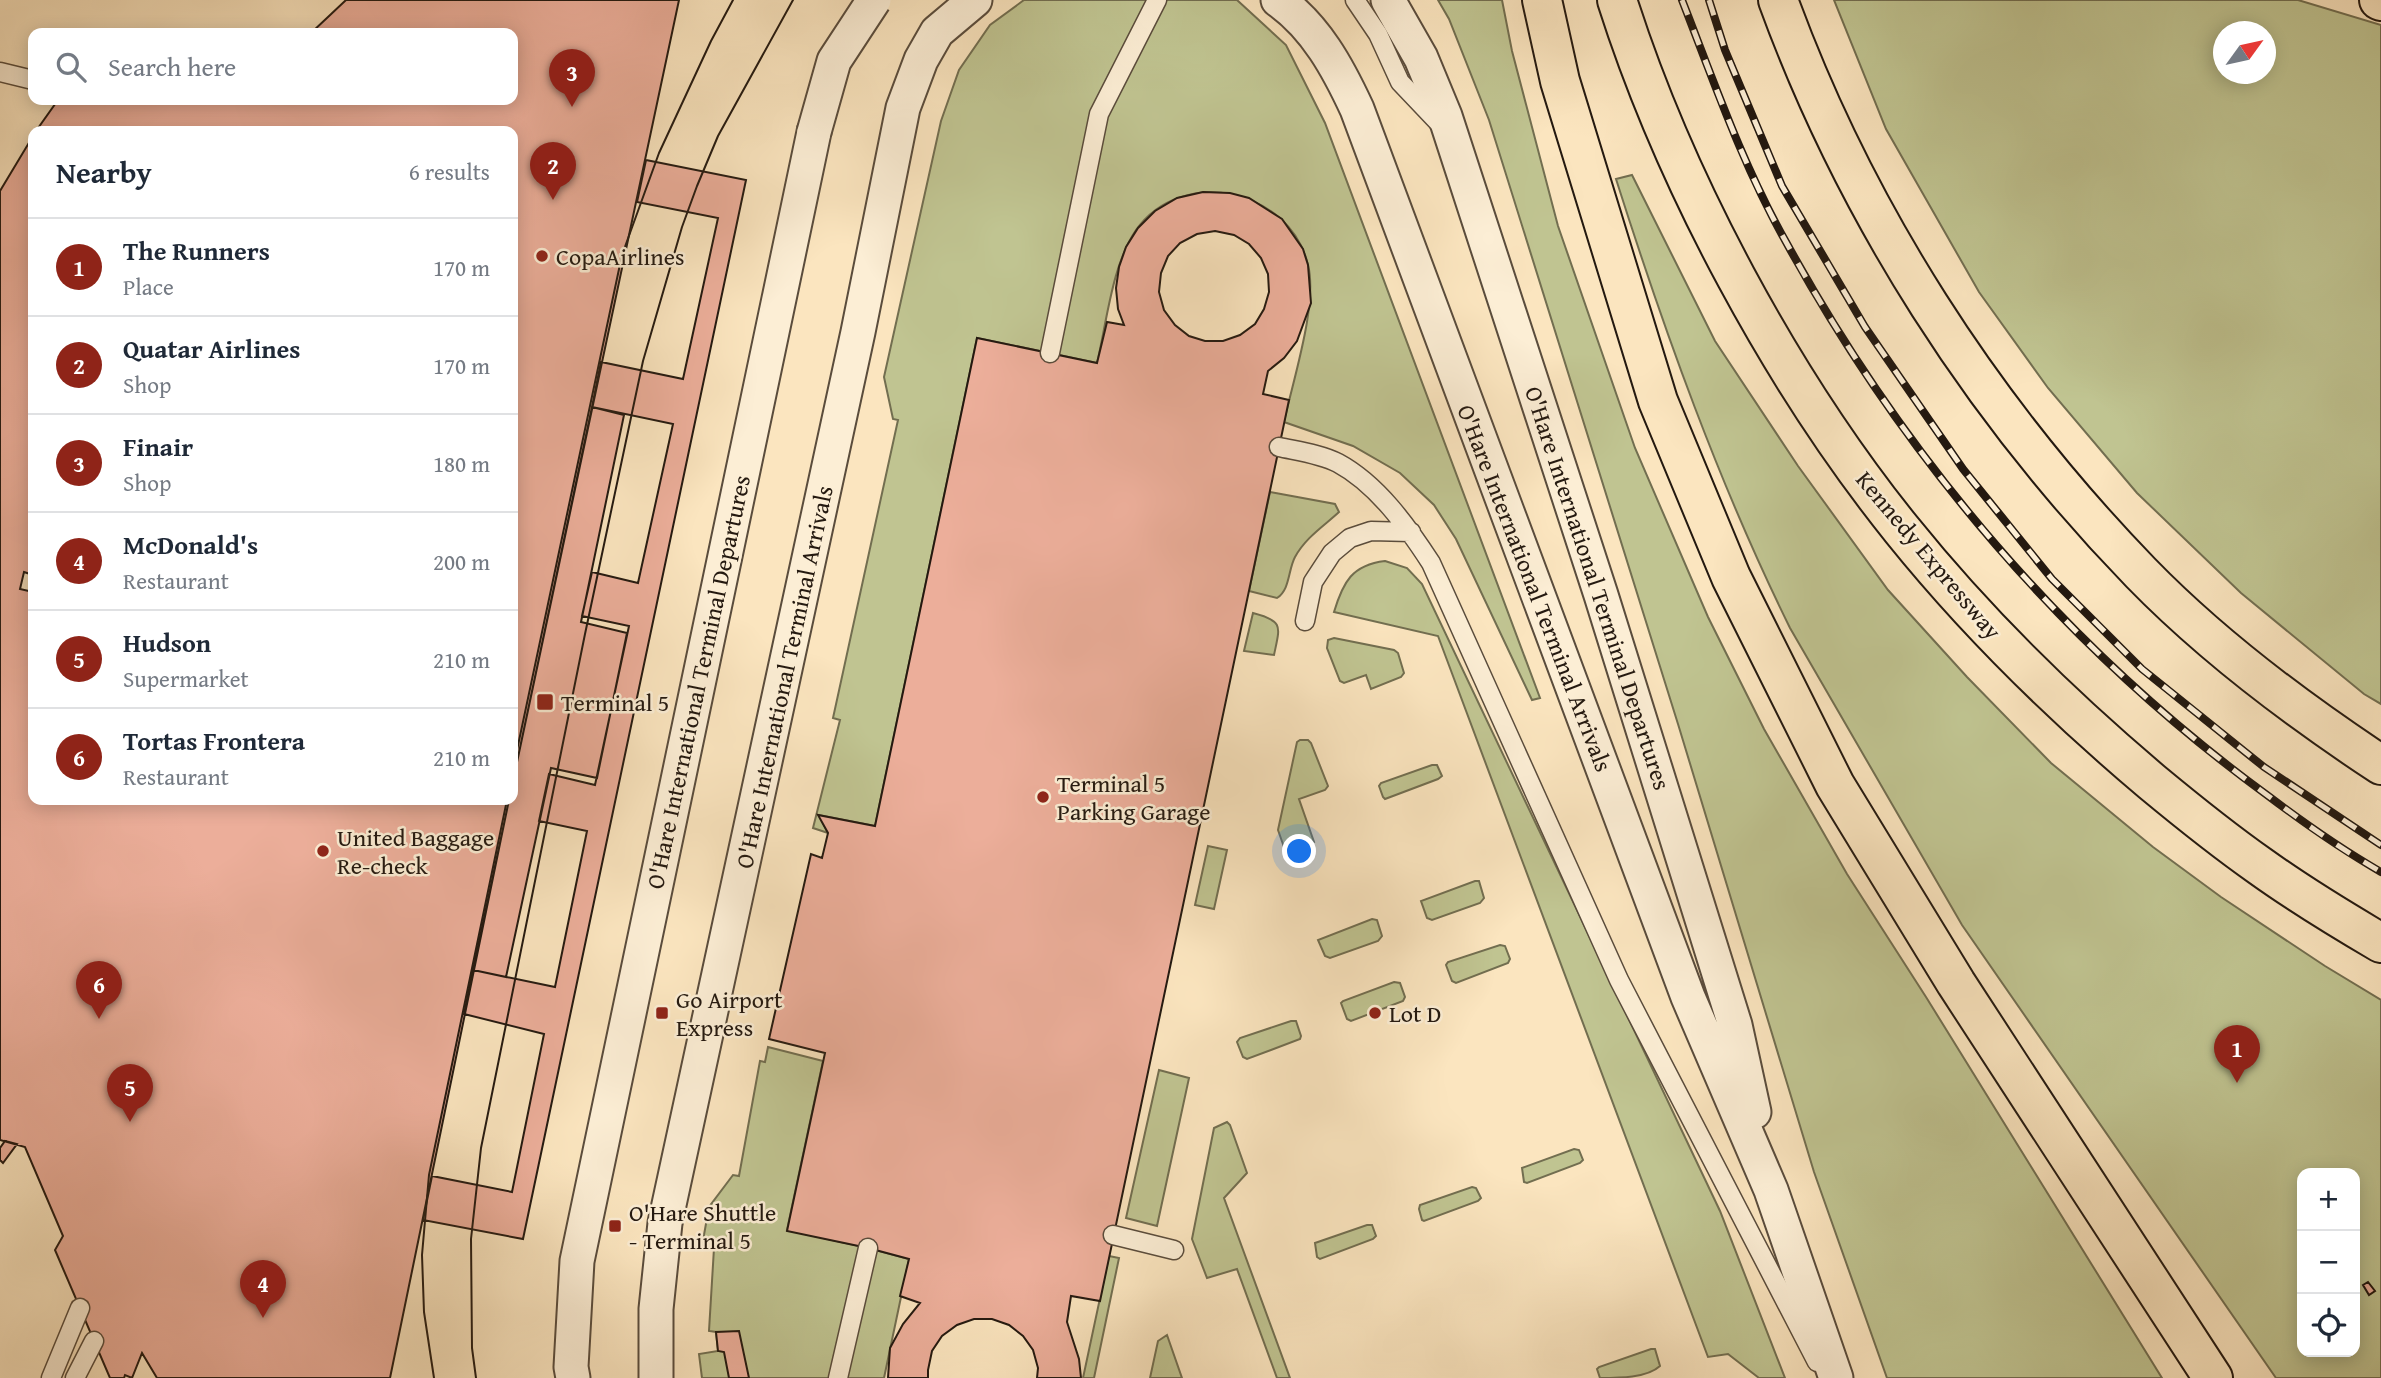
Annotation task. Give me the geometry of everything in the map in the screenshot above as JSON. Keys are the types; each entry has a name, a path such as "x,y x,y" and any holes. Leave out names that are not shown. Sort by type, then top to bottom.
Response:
{"highway":[{"path":"1542,0 1560,81 1658,401 1731,577 1835,785 1956,983 2213,1378"},
{"name":"Kennedy Expressway","path":"1617,0 1647,86 1727,259 1810,402 1902,530 1999,639 2102,740 2259,866 2381,943"},
{"path":"1778,0 1805,70 1860,186 1929,303 2006,415 2093,520 2152,583 2254,674 2381,765"}],"street":[{"name":"O'Hare International Terminal Departures","path":"573,1378 571,1367 577,1261 814,132 834,61 874,0"},
{"name":"O'Hare International Terminal Arrivals","path":"656,1378 656,1309 665,1223 858,332 903,108 921,60 937,32 975,0"},
{"name":"O'Hare International Terminal Arrivals","path":"1278,0 1313,34 1338,67 1357,109 1683,984 1771,1190"},
{"name":"O'Hare International Terminal Departures","path":"1388,0 1421,58 1450,134 1597,582 1735,1025 1771,1190"},
{"path":"1771,1190 1836,1378"}],"lane":[{"path":"1050,353 1099,114 1157,0"},
{"path":"1355,0 1378,34 1400,82 1450,134"},
{"path":"0,72 28,79"},
{"path":"1279,447 1335,461 1362,478 1411,532 1430,563 1619,980 1825,1378"},
{"path":"1305,621 1313,582 1332,552 1350,538 1371,531 1411,532"},
{"path":"1113,1235 1174,1250"},
{"path":"838,1378 868,1248"},
{"path":"51,1378 80,1308"},
{"path":"75,1378 94,1341"}],"green space":[{"path":"1024,0 1237,0 1286,45 1325,123 1540,698 1532,700 1456,539 1434,505 1400,473 1353,446 1284,422 1307,321 1310,300 1308,265 1297,239 1280,218 1258,203 1232,195 1206,192 1180,197 1156,210 1136,230 1116,276 1097,363 977,338 875,826 819,815 828,833 813,828 840,720 833,718 898,420 893,419 884,377 941,121 959,70 990,25"},
{"path":"1438,0 1502,0 1512,51 1558,226 1635,448 1708,617 1764,729 1847,874 2162,1378 1887,1378 1814,1172 1678,724 1489,120 1449,19"},
{"path":"1834,0 2298,0 2381,25 2381,704 2364,694 2241,593 2137,493 2048,388 1979,292 1886,129"},
{"path":"1632,175 1715,341 1798,466 1888,590 1967,677 2051,763 2153,847 2221,897 2381,1000 2381,1378 2276,1378 1962,925 1790,628 1717,463 1654,294 1616,179"},
{"path":"1270,492 1335,504 1339,512 1299,550 1284,590 1277,598 1249,591"},
{"path":"1385,561 1407,568 1422,584 1720,1211 1785,1378 1759,1378 1728,1354 1708,1357 1438,636 1334,612 1350,577 1364,566"},
{"path":"1253,613 1270,619 1277,626 1278,637 1274,655 1244,651"},
{"path":"1334,638 1394,650 1398,653 1404,673 1401,677 1371,689 1366,675 1344,683 1340,681 1327,648 1328,640"},
{"path":"1308,740 1311,743 1328,786 1325,790 1299,799 1314,842 1289,853 1285,850 1278,830 1297,742"},
{"path":"1437,765 1442,776 1438,779 1385,799 1383,797 1379,786 1381,783"},
{"path":"1208,846 1227,850 1214,909 1195,905"},
{"path":"1479,881 1484,898 1480,903 1432,920 1427,918 1421,901"},
{"path":"1372,919 1377,920 1382,936 1378,941 1330,958 1325,956 1318,940"},
{"path":"1500,945 1505,946 1510,959 1508,963 1456,983 1452,981 1446,965 1448,962"},
{"path":"1394,982 1400,983 1405,997 1403,1001 1351,1021 1347,1019 1341,1003 1343,1001"},
{"path":"1296,1021 1300,1039 1247,1059 1243,1057 1237,1042 1240,1038"},
{"path":"768,1047 823,1061 787,1230 909,1259 884,1378 702,1378 699,1354 718,1351 716,1332 709,1331 714,1248 702,1246 709,1207 733,1175 739,1176 760,1061 765,1062"},
{"path":"1159,1070 1189,1078 1157,1226 1126,1218"},
{"path":"1227,1122 1247,1173 1224,1198 1290,1378 1277,1378 1237,1269 1207,1278 1192,1239 1214,1128"},
{"path":"1574,1149 1579,1150 1583,1160 1580,1163 1524,1182 1522,1168"},
{"path":"1472,1187 1476,1188 1481,1198 1478,1201 1422,1220 1420,1205"},
{"path":"1372,1225 1376,1236 1373,1239 1320,1259 1317,1257 1315,1243"},
{"path":"1109,1256 1119,1258 1094,1378 1083,1378"},
{"path":"1167,1335 1182,1378 1150,1378 1158,1341"},
{"path":"1655,1349 1660,1366 1654,1370 1632,1376 1600,1378 1597,1369 1599,1367"}],"building":[{"path":"346,0 679,0 518,757 518,126 40,126 54,105 518,105 518,28 316,28"},
{"path":"28,144 28,805 508,805 390,1378 157,1378 142,1353 132,1378 125,1375 124,1378 110,1378 55,1250 63,1236 25,1147 0,1140 0,191"},
{"path":"646,160 746,180 523,1239 423,1220 432,1176 512,1192 544,1034 464,1014 473,970 555,987 587,831 539,821 549,774 595,785 629,626 582,616 592,572 638,583 673,424 592,407 601,362 683,379 718,218 637,202"},
{"name":"Terminal 5 Parking Garage","path":"1203,192 1230,193 1249,198 1282,219 1303,249 1308,265 1311,303 1297,341 1284,358 1268,371 1263,394 1289,400 1100,1301 1071,1296 1067,1322 1079,1359 1081,1378 1037,1378 1038,1368 1033,1350 1023,1336 1009,1325 992,1319 974,1319 957,1325 942,1336 932,1351 928,1378 888,1378 890,1348 903,1324 920,1303 900,1296 909,1259 787,1231 825,1053 769,1039 811,854 822,858 828,833 818,815 875,826 977,338 1097,363 1107,322 1124,325 1118,309 1116,288 1126,247 1138,228 1155,211 1177,198","holes":["1215,231 1234,235 1249,244 1261,258 1268,274 1269,292 1264,309 1255,324 1240,335 1223,341 1205,341 1189,336 1175,325 1164,310 1159,292 1161,273 1168,256 1180,243 1197,234"]},
{"path":"592,407 624,415 581,622 627,633 597,778 551,768 506,977 473,970 508,805 518,805 518,757"},
{"path":"24,572 28,573 28,591 20,589"},
{"path":"5,1141 17,1144 3,1163 0,1160 0,1148"},
{"path":"2368,1282 2375,1291 2369,1295 2363,1285"},
{"path":"739,1331 749,1378 729,1378 724,1352 718,1351 716,1332"}],"tram line":[{"path":"518,745 622,255 659,153 733,0"},
{"path":"476,1378 472,1348 471,1239 481,1148 643,361 682,227 697,186 718,136 793,0"},
{"path":"434,1378 424,1312 422,1255 429,1175 506,805"}],"railway":[{"path":"1682,0 1743,154 1770,213 1833,322 1883,399 1938,474 1996,545 2058,613 2124,678 2194,738 2267,795 2381,872"},
{"path":"1709,0 1725,50 1782,186 1865,327 1963,469 2052,579 2142,669 2264,767 2381,845"}],"place":[{"name":"Finair","path":"572,107"},
{"name":"Quatar Airlines","path":"553,200"},
{"name":"CopaAirlines","path":"542,256"},
{"name":"Terminal 5","path":"545,702"},
{"name":"Terminal 5 Parking Garage","path":"1043,797"},
{"name":"United Baggage Re-check","path":"323,851"},
{"name":"Go Airport Express","path":"662,1013"},
{"name":"Lot D","path":"1375,1013"},
{"name":"Tortas Frontera","path":"99,1019"},
{"name":"The Runners","path":"2237,1083"},
{"name":"Hudson","path":"130,1122"},
{"name":"O'Hare Shuttle - Terminal 5","path":"615,1226"},
{"name":"McDonald's","path":"263,1318"}]}
